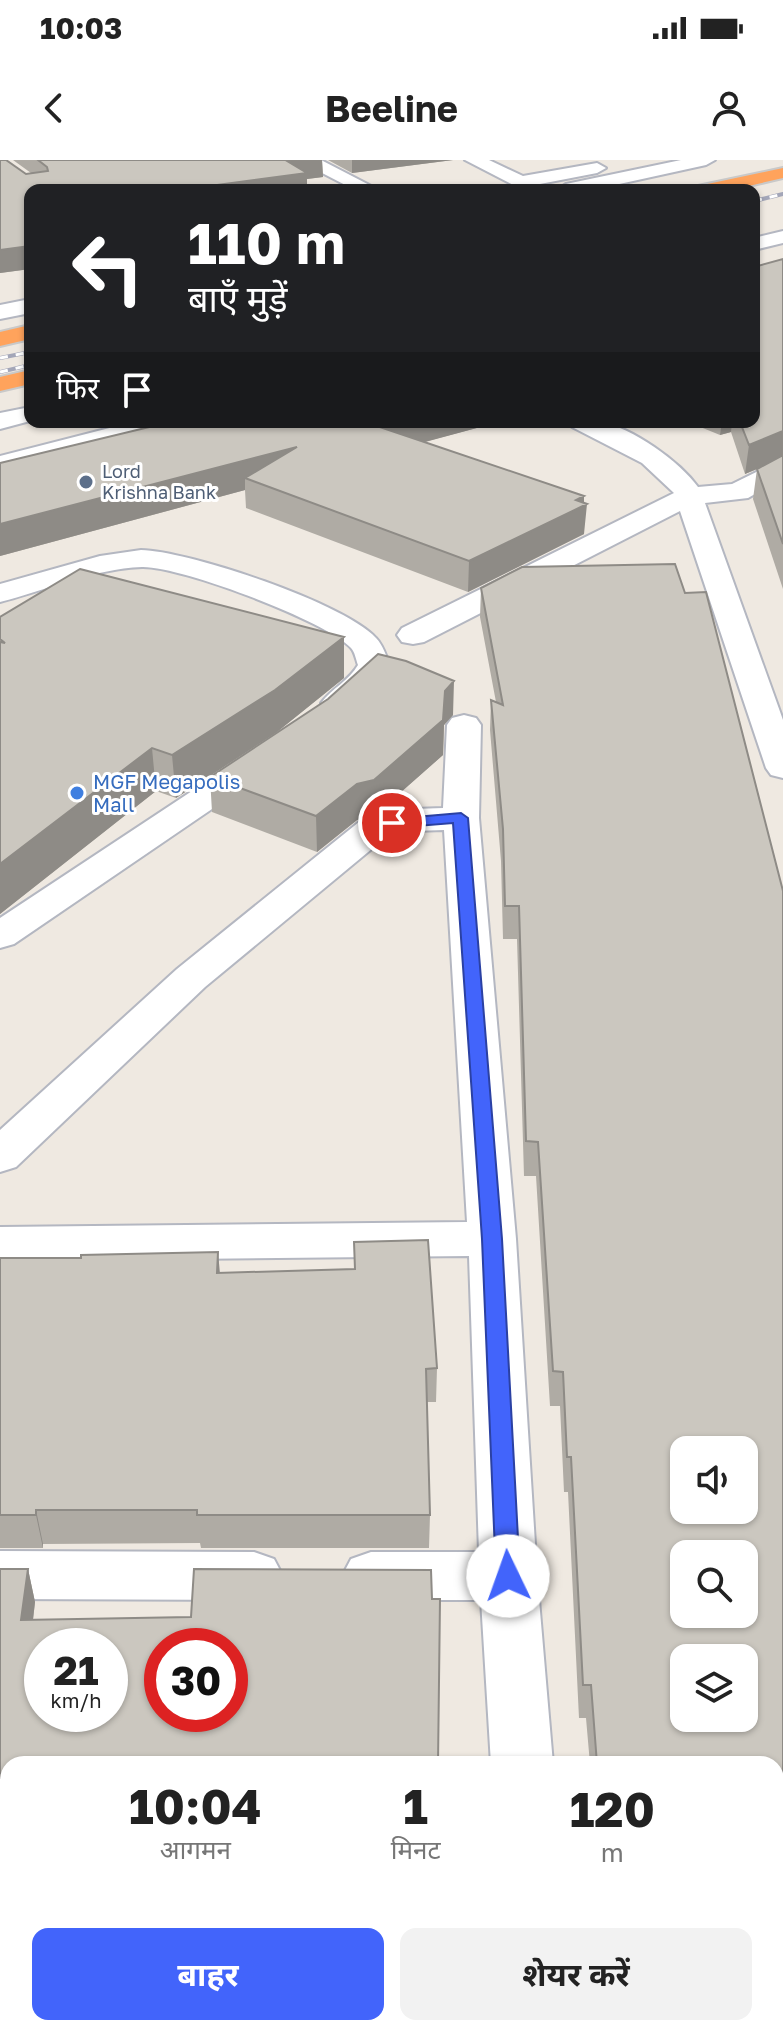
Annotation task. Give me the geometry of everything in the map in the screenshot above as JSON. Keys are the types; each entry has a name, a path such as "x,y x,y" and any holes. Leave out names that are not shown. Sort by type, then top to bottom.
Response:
{"highway":[{"path":"735,184 783,173"},
{"path":"750,181 759,184"},
{"path":"760,184 783,192"},
{"path":"0,339 24,333"},
{"path":"0,384 24,378"}],"street":[{"path":"306,160 357,184"},
{"path":"537,184 637,160"},
{"path":"594,184 706,160"},
{"path":"483,161 525,184"},
{"path":"760,243 783,237"},
{"path":"0,312 24,307"},
{"path":"0,421 24,415"},
{"path":"0,464 140,428"},
{"path":"594,428 631,445 675,473 689,496 783,768"},
{"path":"413,635 689,496 738,492 783,467"},
{"path":"0,593 119,561 161,559 191,564 341,627 367,646 374,665 366,680 302,732 0,936"},
{"path":"464,725 461,818 492,1239 508,1576 521,1756"},
{"path":"0,1156 191,978 372,830 414,820 461,818"},
{"path":"0,1244 492,1239"},
{"path":"0,1575 508,1576"}],"building":[{"path":"0,160 6,160 26,174 48,171 38,160 296,160 287,161 307,173 224,184 24,184 24,247 0,250"},
{"path":"783,259 783,431 749,445 742,428 760,428 760,265"},
{"path":"145,428 383,428 584,496 576,500 587,504 469,561 245,478 297,447 0,524 0,463"},
{"path":"783,455 783,544 757,469"},
{"path":"675,564 685,593 706,592 783,891 783,1756 596,1756 591,1685 583,1685 571,1457 567,1457 563,1372 553,1371 538,1142 526,1141 519,906 505,906 503,829 491,700 503,705 481,588 522,567"},
{"name":"MGF Megapolis Mall","path":"80,569 344,637 275,690 172,755 152,748 0,864 0,642 5,643 0,639 0,617"},
{"path":"378,654 406,661 454,681 445,691 443,720 374,780 357,784 316,816 210,777 328,699"},
{"path":"428,1240 437,1368 426,1369 430,1515 197,1515 197,1510 36,1510 36,1515 0,1515 0,1258 218,1252 217,1273 355,1269 354,1242"},
{"path":"0,1569 28,1569 21,1620 191,1617 194,1569 431,1570 432,1599 440,1599 438,1756 0,1756"}],"railway":[{"path":"760,200 783,194"},
{"path":"0,358 24,353"},
{"path":"0,372 24,366"}],"place":[{"name":"Lord Krishna Bank","path":"86,482"},
{"name":"MGF Megapolis Mall","path":"77,793"}],"route":[{"path":"392,823 461,818 492,1239 508,1576"}]}
